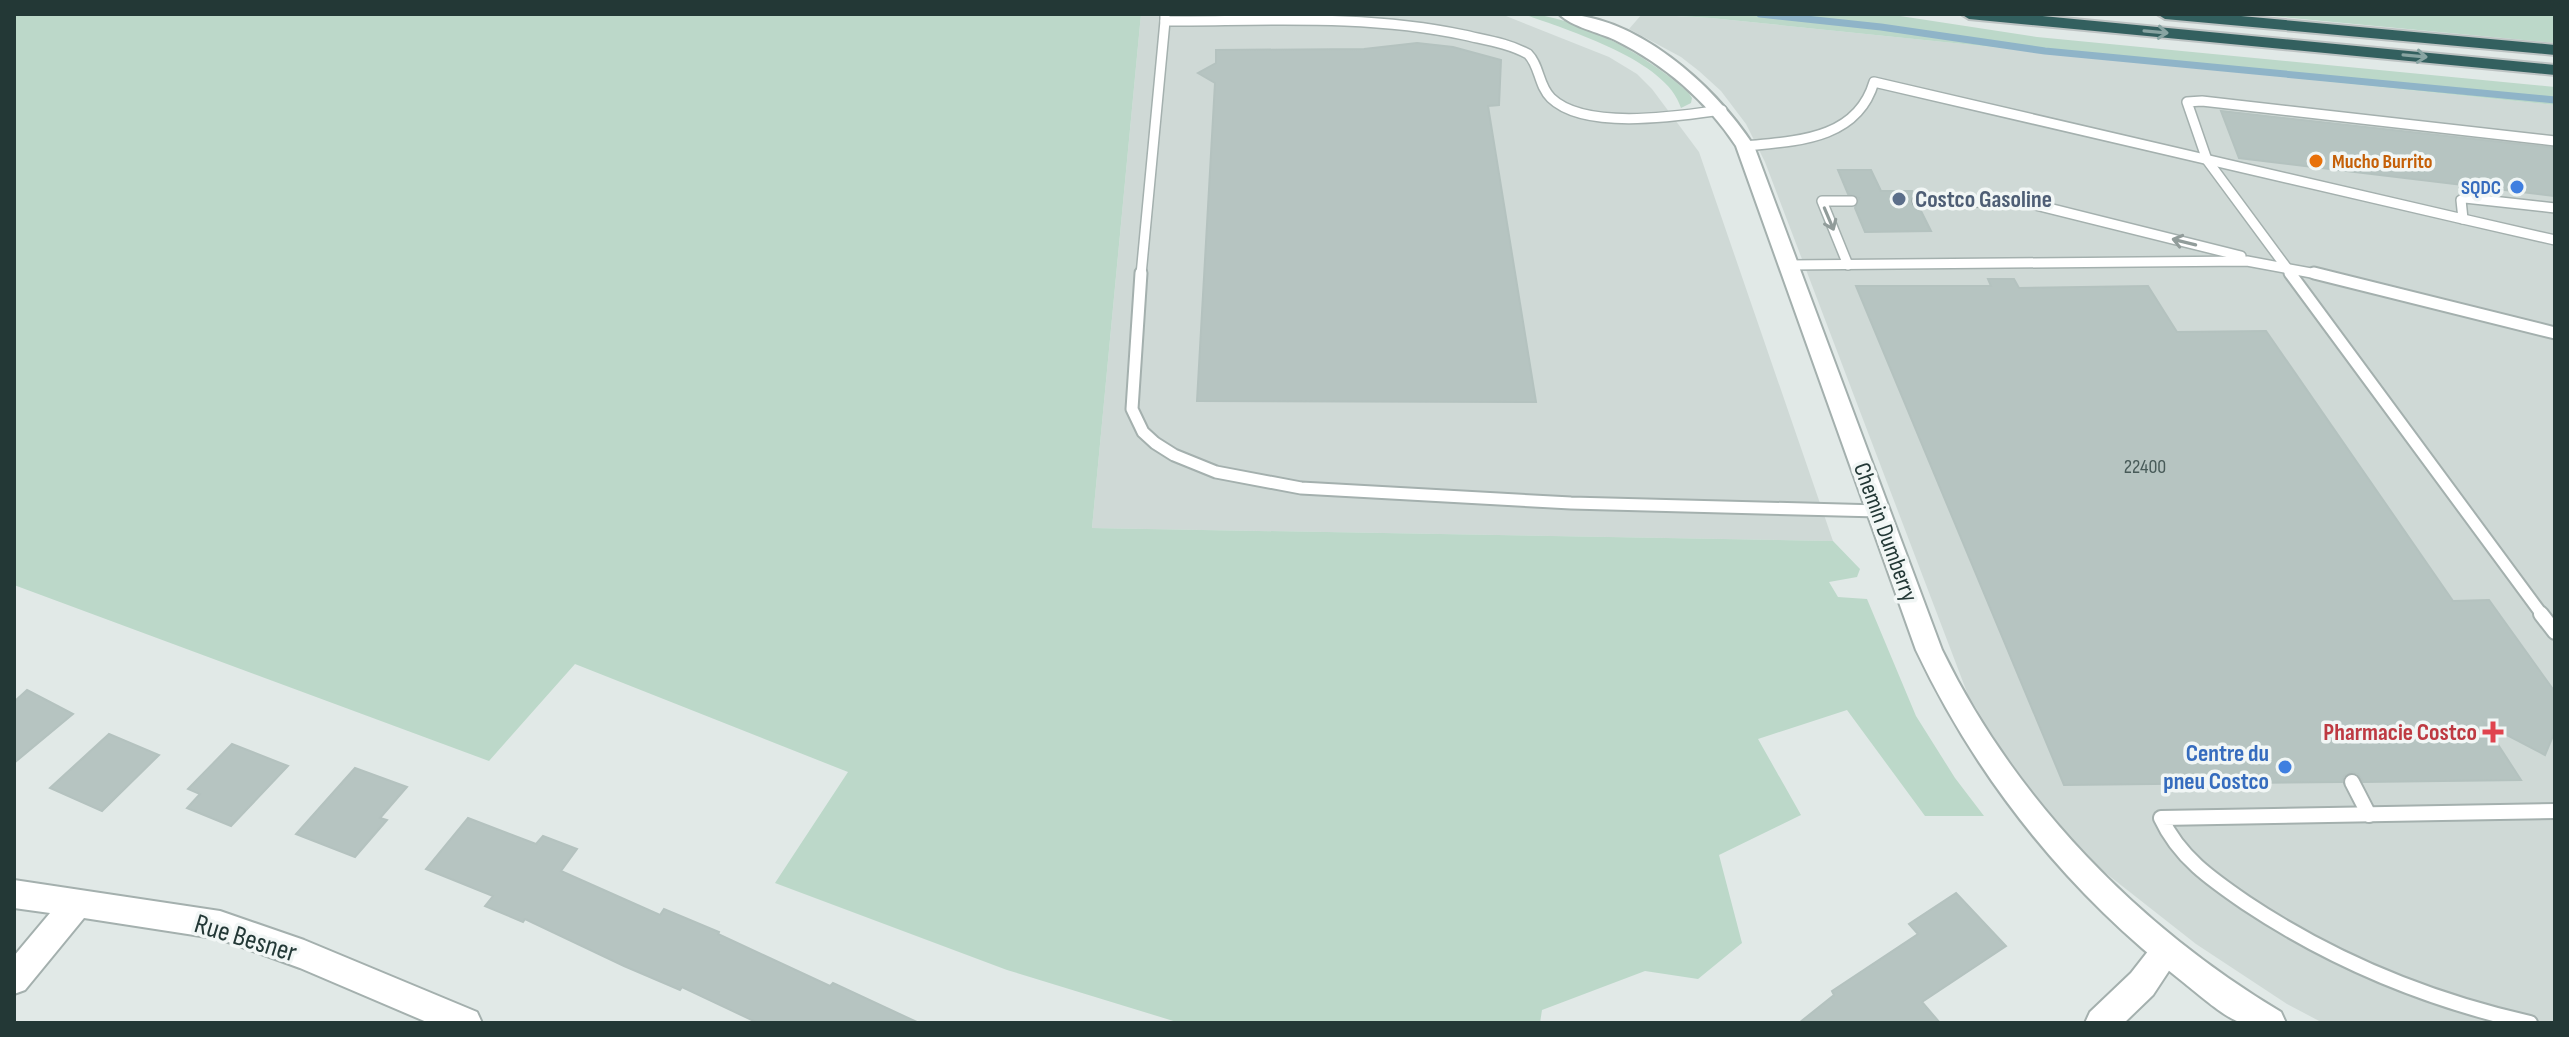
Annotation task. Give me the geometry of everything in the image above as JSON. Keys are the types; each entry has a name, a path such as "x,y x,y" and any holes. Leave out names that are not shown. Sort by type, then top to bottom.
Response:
{"highway":[{"path":"1969,14 2555,70"},
{"path":"2165,14 2555,50"}],"street":[{"name":"Chemin Dumberry","path":"1567,14 1620,36 1661,58 1702,89 1722,110 1745,146 1939,672 1958,712 1988,761 2027,812 2076,866 2167,951 2232,1000 2270,1023"},
{"name":"Rue Besner","path":"14,894 76,905 195,919 250,934 466,1023"},
{"path":"14,979 76,905"},
{"path":"2101,1023 2142,984 2167,951"}],"lane":[{"path":"1722,110 1683,115 1581,114 1553,100 1544,87 1538,63 1528,53 1507,45 1415,26 1165,18 1142,260 1132,409 1143,432 1174,455 1216,472 1301,488 1571,503 1879,511"},
{"path":"1745,146 1801,139 1836,128 1860,111 1870,98 1874,82 2555,240"},
{"path":"2555,141 2190,101 2187,106 2207,160 2555,632"},
{"path":"2463,219 2461,200 2465,198 2555,208"},
{"path":"1848,265 1822,201 1852,201"},
{"path":"1917,201 2028,203 2555,333"},
{"path":"1790,265 2226,261 2287,267"},
{"path":"2352,782 2369,815"},
{"path":"2530,1023 2481,1011 2402,984 2284,928 2188,860 2174,844 2161,818 2555,811"}],"shaded area":[{"path":"1141,14 1501,14 1609,57 1637,74 1652,89 1699,152 1833,541 1092,528"},
{"path":"1642,14 1711,18 2555,105 2555,1023 2323,1023 2287,1004 2196,944 2103,871 2068,835 2011,765 1968,695 1765,162 1746,124 1721,91 1699,71 1681,57 1629,29"}],"green space":[{"path":"14,14 1141,14 1092,528 1833,541 1860,569 1857,577 1829,582 1838,597 1867,599 1916,716 1955,778 1984,816 1925,816 1847,710 1758,739 1801,815 1719,855 1742,943 1698,979 1645,971 1542,1010 1540,1023 1180,1023 1007,970 775,883 848,772 575,664 489,761 14,585"},
{"path":"1523,14 1566,21 1611,40 1672,79 1688,92 1691,103 1681,108 1672,91 1657,75 1636,61 1589,38"},
{"path":"1650,14 1887,14 2037,37 2555,87 2555,105 1711,18"},
{"path":"2254,14 2555,14 2555,43 2282,17"}],"building":[{"path":"1417,43 1453,47 1501,60 1499,105 1488,106 1536,402 1197,401 1215,83 1198,73 1216,63 1216,50 1364,49"},
{"path":"2221,111 2555,148 2555,196 2239,158"},
{"path":"1838,170 1871,170 1881,191 1912,191 1910,204 1920,209 1931,231 1865,232 1855,208 1859,198 1848,194"},
{"path":"1988,279 2014,279 2019,288 2148,286 2177,332 2266,331 2453,601 2489,600 2555,692 2555,731 2545,755 2484,723 2521,780 2363,782 2358,774 2352,772 2344,776 2342,782 2064,785 1856,286 1991,286"},
{"path":"27,690 73,714 14,763 14,702"},
{"path":"109,734 159,755 102,811 50,788"},
{"path":"232,744 288,766 231,826 187,808 200,794 188,789"},
{"path":"355,768 407,787 380,818 387,820 355,857 296,834"},
{"path":"468,818 536,844 543,836 577,849 561,871 660,915 664,909 719,932 830,986 833,983 919,1023 758,1023 682,987 680,990 624,966 525,919 523,922 485,906 493,896 426,869"},
{"path":"1956,893 2006,946 1922,1002 1940,1023 1799,1023 1834,995 1832,991 1918,934 1909,924"}],"waterway":[{"path":"1760,14 1881,27 2045,51 2555,100"}],"place":[{"name":"Mucho Burrito","path":"2316,161"},
{"name":"SQDC","path":"2517,187"},
{"name":"Costco Gasoline","path":"1899,199"},
{"name":"Pharmacie Costco","path":"2493,732"},
{"name":"Centre du pneu Costco","path":"2285,767"}]}
